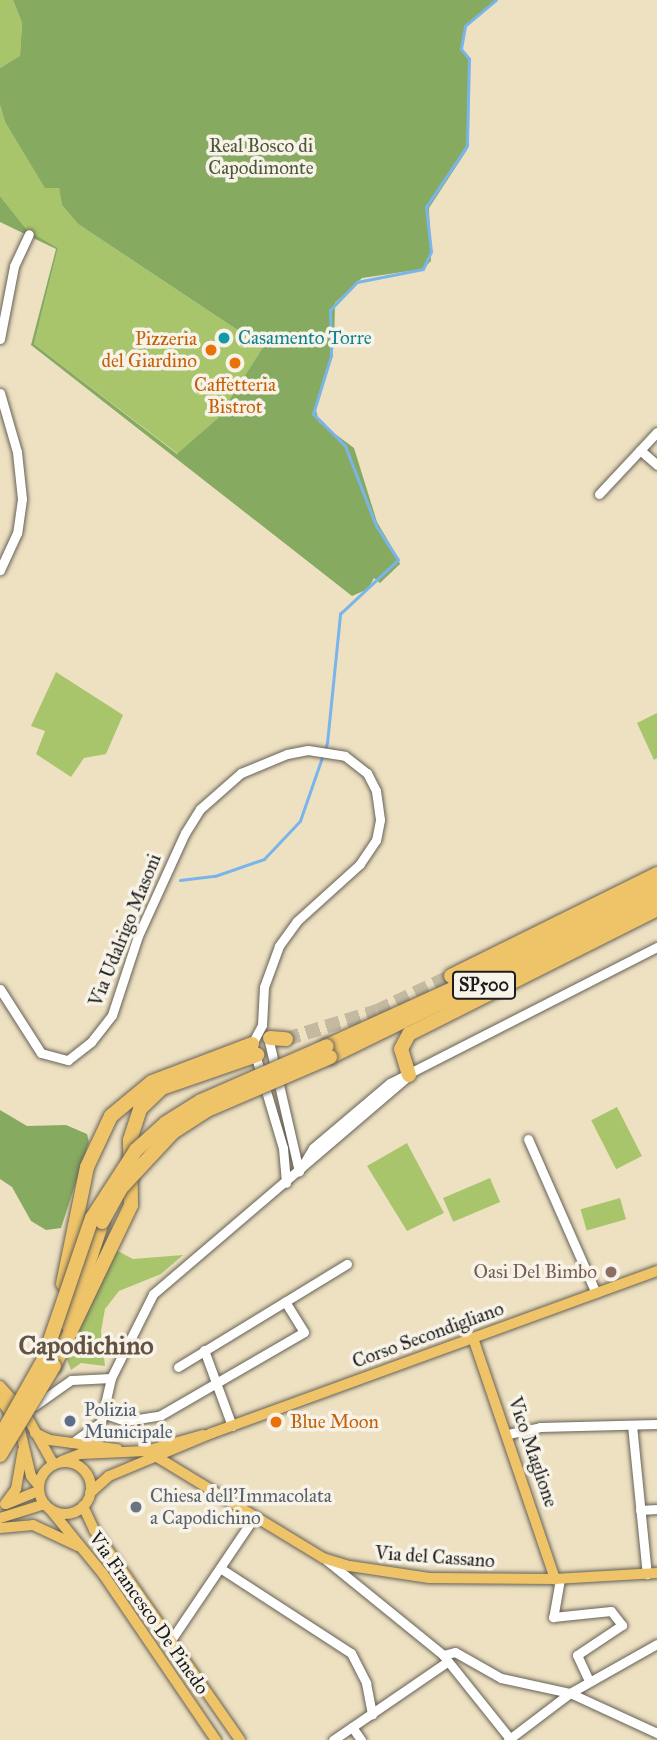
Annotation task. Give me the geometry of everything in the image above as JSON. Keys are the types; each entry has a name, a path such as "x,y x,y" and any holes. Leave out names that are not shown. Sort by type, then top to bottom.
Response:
{"highway":[{"path":"451,976 657,874"},
{"name":"SP500","path":"0,1437 26,1396 56,1325 92,1218 136,1150 166,1122 201,1101 328,1052 657,885"},
{"name":"SP500","path":"0,1455 54,1366 102,1222 144,1158 173,1132 206,1110 657,897"},
{"path":"409,1075 401,1049 409,1034 657,909"},
{"path":"56,1325 87,1167 111,1116 152,1082 259,1043 286,1039"},
{"path":"54,1366 131,1205 130,1140 140,1109 162,1088 259,1043"}],"main road":[{"name":"Corso Secondigliano","path":"90,1493 109,1476 212,1433 657,1271"},
{"name":"Vico Maglione","path":"473,1338 558,1579"},
{"path":"0,1386 26,1415 57,1464"},
{"path":"0,1399 19,1426 31,1476 39,1488 47,1506 63,1514 83,1506 90,1493 83,1469 57,1464 44,1472 39,1488 2,1505"},
{"path":"35,1433 70,1443 136,1452"},
{"name":"Corso Secondigliano","path":"57,1464 80,1454 136,1452 212,1433"},
{"path":"2,1505 17,1486 24,1448"},
{"name":"Via del Cassano","path":"157,1457 323,1558 372,1571 429,1578 558,1579 652,1573"},
{"path":"0,1518 47,1506"},
{"name":"Via Francesco De Pinedo","path":"47,1506 83,1549 216,1740"},
{"name":"Via Francesco De Pinedo","path":"83,1506 94,1530 240,1740"},
{"path":"0,1528 33,1525 83,1549"}],"street":[{"path":"0,339 14,266 29,234"},
{"path":"0,393 22,480 17,533 0,570"},
{"path":"599,494 657,432"},
{"path":"640,450 657,465"},
{"name":"Via Udalrigo Masoni","path":"0,989 41,1053 68,1060 91,1042 111,1015 138,936 185,833 200,809 241,773 288,754 317,751 338,753 360,767 373,782 379,801 379,830 360,864 298,921 279,946 264,987 259,1043 283,1148 286,1184"},
{"path":"296,1145 306,1151 313,1148 390,1083 657,947"},
{"name":"Via Udalrigo Masoni","path":"259,1043 296,1145 299,1173"},
{"path":"70,1443 92,1432 105,1414 111,1377 153,1294 299,1173 409,1075"},
{"path":"528,1139 596,1293"},
{"name":"Via Udalrigo Masoni","path":"283,1148 299,1173"},
{"path":"299,1173 313,1148"},
{"path":"178,1367 347,1264"},
{"path":"105,1414 118,1421 161,1415 217,1386 304,1332 285,1301"},
{"path":"204,1350 232,1426"},
{"path":"26,1415 65,1383 111,1377"},
{"path":"508,1434 540,1427 657,1424"},
{"path":"632,1425 640,1510 652,1573"},
{"path":"640,1510 657,1509"},
{"path":"171,1640 255,1516"},
{"path":"323,1558 445,1659 510,1740 570,1693 657,1644"},
{"path":"220,1568 351,1653 366,1683 372,1714"},
{"path":"558,1579 552,1617 611,1611 622,1625 576,1655 589,1681"},
{"path":"333,1740 455,1653 501,1678 570,1693 657,1733"},
{"path":"352,1727 361,1740"}],"green space":[{"path":"0,0 13,0 22,23 20,57 0,68"},
{"name":"Real Bosco di Capodimonte","path":"13,0 497,0 465,26 461,49 469,59 467,150 429,208 431,261 423,269 362,278 335,303 334,346 315,406 319,422 354,448 377,522 400,564 380,583 374,578 368,589 352,596 31,345 56,249 0,222 0,196 27,230 58,248 34,344 177,454 218,418 263,347 78,224 62,205 59,188 45,188 5,122 0,105 0,68 20,56 22,23"},
{"path":"0,105 5,122 45,187 59,187 62,205 78,224 263,347 218,418 178,454 34,344 58,248 27,230 0,196"},
{"path":"56,672 123,715 106,754 84,758 71,777 36,754 45,731 31,726"},
{"path":"657,713 657,758 654,760 637,723"},
{"path":"617,1107 642,1156 616,1169 591,1120"},
{"path":"0,1110 27,1126 66,1125 87,1134 89,1142 61,1228 46,1230 31,1221 12,1187 0,1179"},
{"path":"407,1143 444,1213 407,1231 367,1166"},
{"path":"490,1178 500,1202 453,1222 443,1198"},
{"path":"620,1198 626,1219 587,1230 581,1209"},
{"path":"116,1250 133,1259 183,1255 161,1274 119,1291 105,1309 101,1331 105,1366 81,1363 71,1370 66,1357"}],"waterway":[{"path":"180,880 215,876 264,859 300,821 327,743 340,614 398,560 376,526 345,446 313,414 331,356 330,310 357,282 423,269 431,252 426,207 467,146 469,59 461,49 465,26 496,0"}],"tunnel":[{"path":"286,1039 377,1011 451,976"}],"place":[{"name":"Casamento Torre","path":"224,338"},
{"name":"Pizzeria del Giardino","path":"211,350"},
{"name":"Caffetteria Bistrot","path":"235,363"},
{"name":"Oasi Del Bimbo","path":"611,1272"},
{"name":"Polizia Municipale","path":"70,1421"},
{"name":"Blue Moon","path":"276,1422"},
{"name":"Chiesa dell'Immacolata a Capodichino","path":"136,1507"}],"district":[{"name":"Capodichino","path":"86,1346"}]}
